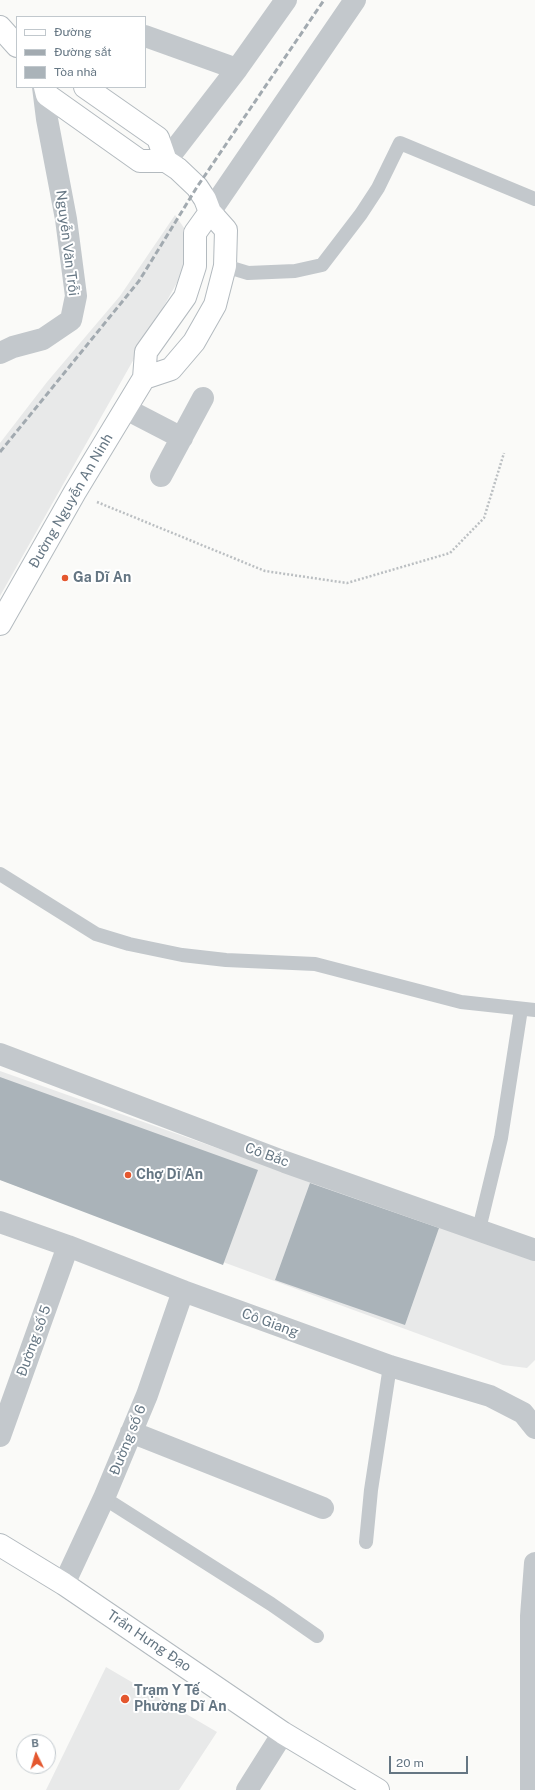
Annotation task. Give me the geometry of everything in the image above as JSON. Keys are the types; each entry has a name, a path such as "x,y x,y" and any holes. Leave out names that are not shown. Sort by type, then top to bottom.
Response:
{"main road":[{"path":"0,27 16,45"},
{"path":"44,88 47,95 140,161 166,161"},
{"path":"87,88 158,138 166,161 188,177 205,199 210,212 226,230 225,266 215,305 194,342 171,369 144,378"},
{"name":"Đường Nguyễn An Ninh","path":"0,624 74,492 144,378 146,352 185,297 195,266 195,234 210,212"},
{"name":"Trần Hưng Đạo","path":"0,1546 64,1584 354,1783 378,1790"}],"street":[{"path":"166,161 237,69 286,0"},
{"path":"210,212 355,0"},
{"path":"146,36 237,69"},
{"name":"Nguyễn Văn Trỗi","path":"0,353 14,347 43,339 71,320 76,296 66,219 47,119 44,88"},
{"path":"161,476 203,398"},
{"path":"126,409 182,438"},
{"name":"Cô Bắc","path":"0,1054 285,1162 535,1250"},
{"name":"Cô Giang","path":"0,1222 68,1246 182,1291 390,1366 490,1396 523,1413 535,1428"},
{"name":"Đường số 5","path":"0,1436 68,1246"},
{"name":"Đường số 6","path":"64,1584 104,1498 147,1395 182,1291"},
{"path":"131,1432 323,1508"},
{"path":"531,1790 532,1616 535,1563"},
{"path":"247,1790 283,1733"}],"lane":[{"path":"225,266 248,273 295,271 322,265 338,246 378,188 400,142 535,199"},
{"path":"0,874 96,934 129,944 182,955 226,960 315,964 460,1002 535,1010"},
{"path":"479,1230 500,1138 521,1008"},
{"path":"366,1542 371,1490 390,1366"},
{"path":"104,1498 271,1604 317,1636"}],"path":[{"path":"74,492 265,571 346,583 450,553 484,518 504,453"}],"shaded area":[{"path":"175,215 189,235 187,265 0,596 0,443 47,382 120,296"},
{"path":"0,1071 535,1261 535,1360 527,1368 503,1365 0,1180"},
{"name":"Trạm Y Tế Phường Dĩ An","path":"106,1667 217,1732 179,1790 46,1790 54,1774 56,1774 56,1770"}],"building":[{"name":"Chợ Dĩ An","path":"0,1077 258,1170 223,1265 0,1180"},
{"path":"310,1183 439,1228 405,1325 275,1280"}],"railway":[{"path":"0,452 139,281 197,187 324,0"}],"place":[{"name":"Ga Dĩ An","path":"65,578"},
{"name":"Chợ Dĩ An","path":"128,1175"},
{"name":"Trạm Y Tế Phường Dĩ An","path":"125,1699"}]}
